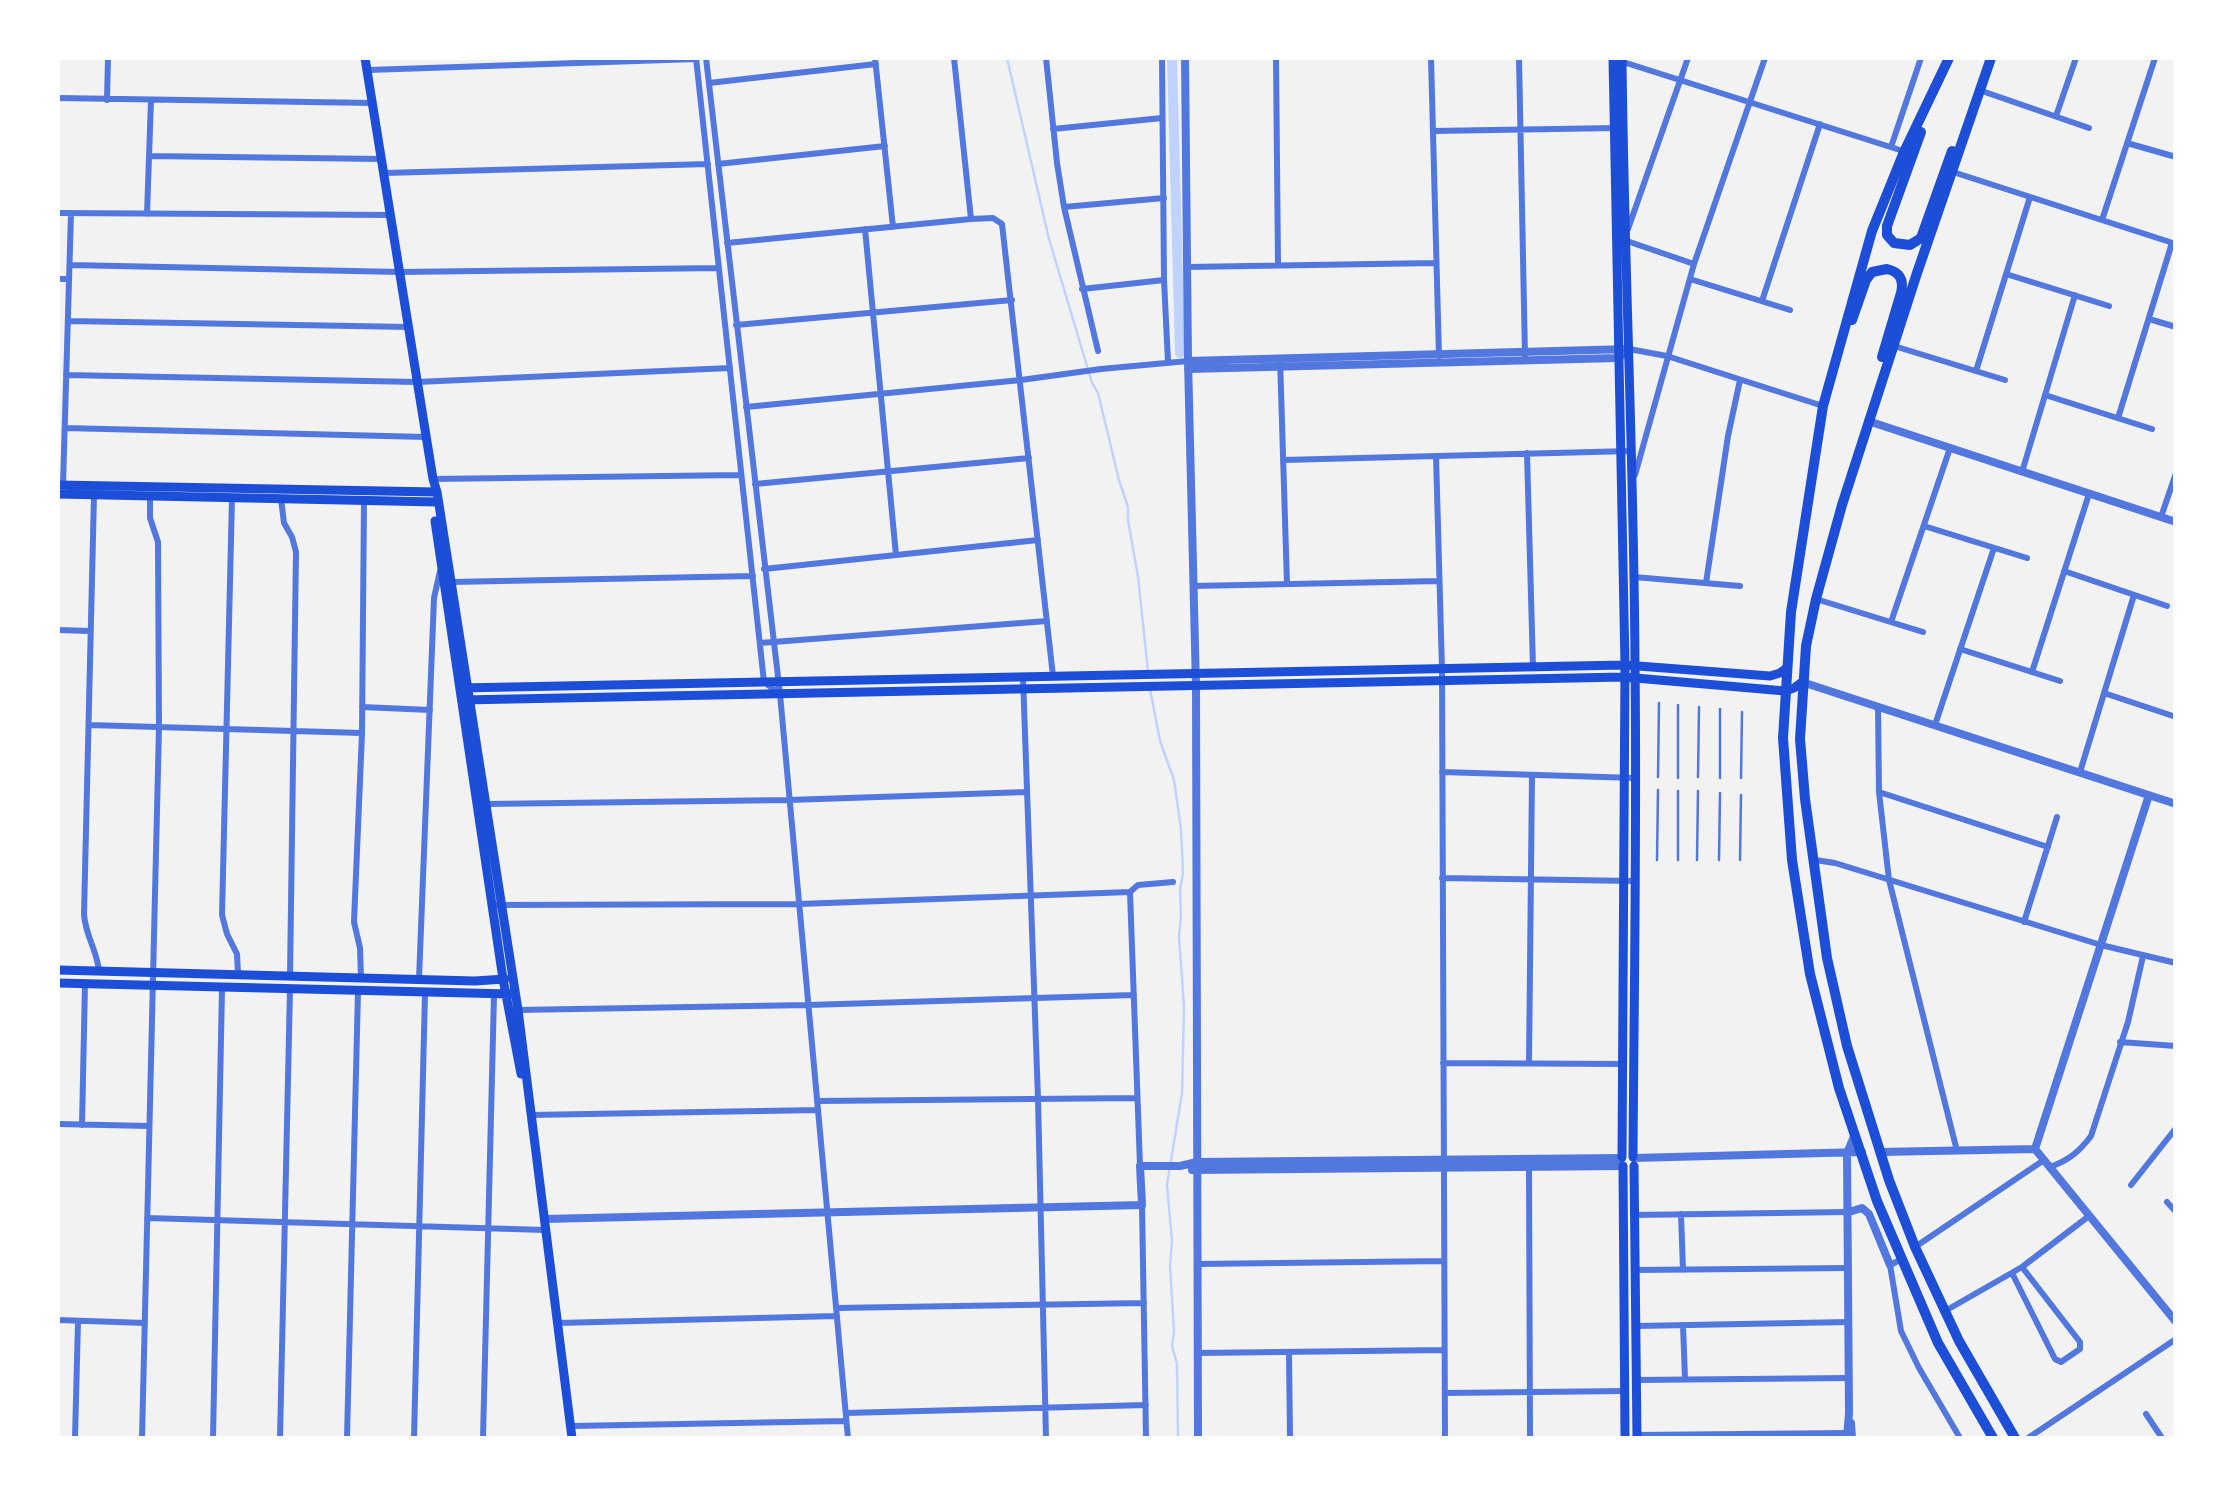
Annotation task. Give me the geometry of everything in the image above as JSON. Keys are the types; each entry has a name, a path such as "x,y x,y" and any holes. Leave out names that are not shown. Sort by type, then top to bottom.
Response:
{"main road":[{"path":"365,58 530,1115"},
{"path":"1949,58 1887,226 1887,236 1894,243 1910,246 1921,238 1942,174 1979,90"},
{"path":"1949,58 1904,152 1867,246 1823,406 1794,590 1783,738 1794,874 1810,974 1839,1088 1877,1202 1938,1344 1993,1438"},
{"path":"1991,58 1892,346 1816,600 1806,646 1800,720 1802,765 1827,958 1847,1046 1915,1248 1978,1375 2016,1438"},
{"path":"1617,59 1618,354 1632,486 1634,577 1630,666"},
{"path":"1620,240 1629,350 1629,1297 1625,1438"},
{"path":"1823,406 1866,280 1878,269 1891,270 1901,277 1903,286 1880,362 1868,421"},
{"path":"59,488 435,497"},
{"path":"59,488 94,494 150,491 232,498 435,497"},
{"path":"445,565 451,582 464,688"},
{"path":"464,688 1630,666 1770,676 1786,668"},
{"path":"1320,671 1320,684"},
{"path":"466,700 1630,678 1785,691 1802,682"},
{"path":"466,700 486,804 496,904 497,941 492,972 475,980"},
{"path":"1629,914 1623,1064 1627,1161 1634,1215 1635,1270 1629,1297 1636,1326 1637,1437"},
{"path":"497,941 508,979"},
{"path":"58,970 508,979"},
{"path":"58,983 510,994"},
{"path":"510,994 518,1010 572,1438"},
{"path":"1625,1412 1636,1412"}],"street":[{"path":"107,100 108,58"},
{"path":"368,70 696,58 764,682 780,694"},
{"path":"706,58 780,694 848,1438"},
{"path":"954,58 970,219"},
{"path":"1046,58 1064,208 1098,351"},
{"path":"1162,58 1168,362"},
{"path":"1184,58 1196,674 1198,1438"},
{"path":"1276,58 1278,266"},
{"path":"1432,58 1439,358"},
{"path":"1519,58 1525,356"},
{"path":"1688,58 1620,240 1694,264"},
{"path":"1632,486 1694,264 1765,58"},
{"path":"1892,147 1921,58"},
{"path":"2056,116 2076,58"},
{"path":"2102,220 2155,58"},
{"path":"1617,59 1904,152"},
{"path":"709,82 876,61 894,226"},
{"path":"1979,90 2089,128"},
{"path":"58,98 373,102"},
{"path":"147,214 152,100"},
{"path":"1053,128 1162,118"},
{"path":"1762,301 1820,124"},
{"path":"1433,131 1618,128"},
{"path":"2127,143 2176,156"},
{"path":"718,164 885,146"},
{"path":"149,156 382,159"},
{"path":"384,173 708,164"},
{"path":"1952,172 2174,243 2118,418"},
{"path":"1976,371 2030,197"},
{"path":"1064,208 1164,198"},
{"path":"58,212 391,215"},
{"path":"59,488 65,428 62,413 71,213"},
{"path":"727,242 970,219 1000,221 1004,228 1053,676"},
{"path":"865,229 896,555"},
{"path":"1187,266 1436,263"},
{"path":"70,265 400,272 719,268"},
{"path":"2006,274 2109,306"},
{"path":"58,278 69,279"},
{"path":"1690,279 1790,310"},
{"path":"1082,289 1164,280"},
{"path":"2022,472 2074,295"},
{"path":"736,325 1012,300"},
{"path":"2149,319 2176,327"},
{"path":"68,321 408,327"},
{"path":"1892,346 2006,380"},
{"path":"58,347 67,347"},
{"path":"746,407 1168,362 1188,365 1618,354 1629,350 1668,356 1823,406"},
{"path":"1280,362 1287,584"},
{"path":"66,375 417,382 730,368"},
{"path":"1706,583 1740,380"},
{"path":"2045,395 2152,429"},
{"path":"1868,421 2176,522"},
{"path":"65,428 426,438"},
{"path":"1891,622 1950,448"},
{"path":"1284,460 1626,451"},
{"path":"1528,453 1532,667"},
{"path":"1436,456 1442,669 1445,1438"},
{"path":"754,484 1029,458"},
{"path":"2161,517 2176,473"},
{"path":"433,479 742,475"},
{"path":"142,1438 159,727 158,542 150,518 150,491"},
{"path":"94,494 85,922 98,955 99,971"},
{"path":"2032,672 2089,494"},
{"path":"232,498 222,915 236,954 238,974"},
{"path":"281,498 284,523 296,552 290,976"},
{"path":"362,978 354,922 362,732 364,500"},
{"path":"1924,526 2027,558"},
{"path":"764,569 1038,540"},
{"path":"1935,724 1994,548"},
{"path":"420,979 434,598 445,565"},
{"path":"2064,571 2167,606"},
{"path":"451,582 753,576"},
{"path":"1634,577 1740,586"},
{"path":"1194,586 1439,581"},
{"path":"2080,772 2134,595"},
{"path":"1816,600 1923,632"},
{"path":"760,643 1047,621"},
{"path":"58,630 90,631"},
{"path":"1960,649 2060,681"},
{"path":"1023,677 1046,1438"},
{"path":"1802,682 2176,804"},
{"path":"2104,693 2175,715"},
{"path":"1878,706 1879,792 1889,880 1956,1151"},
{"path":"362,707 430,710"},
{"path":"89,726 362,732"},
{"path":"1442,772 1629,778"},
{"path":"1529,1064 1532,775"},
{"path":"486,804 1027,792"},
{"path":"1879,792 2048,847"},
{"path":"2035,1150 2149,795"},
{"path":"2024,922 2057,817"},
{"path":"1813,860 1836,863 2101,945 2176,963"},
{"path":"1442,878 1629,881"},
{"path":"496,904 799,904 1130,892 1138,885 1173,882"},
{"path":"1130,892 1146,1438"},
{"path":"1915,1248 2047,1164 2066,1161 2079,1152 2091,1136 2128,1022 2143,956"},
{"path":"82,1125 85,984"},
{"path":"213,1438 222,988"},
{"path":"280,1438 290,990"},
{"path":"347,1438 358,991"},
{"path":"414,1438 425,993"},
{"path":"482,1438 494,995"},
{"path":"518,1010 1134,995"},
{"path":"2120,1042 2176,1046"},
{"path":"1443,1063 1623,1064"},
{"path":"530,1115 1138,1098"},
{"path":"58,1124 149,1126"},
{"path":"2131,1184 2176,1128"},
{"path":"1637,1437 1849,1437 1847,1153 1855,1134"},
{"path":"1880,1152 2035,1150"},
{"path":"2035,1150 2176,1322"},
{"path":"1140,1166 1529,1164 1862,1152"},
{"path":"1529,1164 1530,1438"},
{"path":"2167,1202 2176,1212"},
{"path":"147,1218 488,1228 827,1212 1142,1205"},
{"path":"1634,1215 1849,1212 1862,1208 1870,1214 1890,1264 1900,1331 1960,1438"},
{"path":"1682,1214 1683,1270"},
{"path":"1945,1312 2022,1267 2090,1216"},
{"path":"1890,1264 1902,1259"},
{"path":"1197,1264 1444,1261"},
{"path":"2012,1273 2055,1359 2067,1359 2080,1349 2080,1342 2022,1267"},
{"path":"1635,1270 1849,1268"},
{"path":"557,1323 1144,1303"},
{"path":"58,1320 145,1324"},
{"path":"75,1438 78,1321"},
{"path":"1636,1326 1849,1322"},
{"path":"1683,1325 1685,1379"},
{"path":"2028,1438 2176,1339"},
{"path":"1198,1353 1444,1350"},
{"path":"1289,1352 1290,1438"},
{"path":"1636,1380 1849,1378"},
{"path":"1445,1393 1625,1391"},
{"path":"570,1426 1146,1406"},
{"path":"2146,1414 2162,1438"}],"lane":[{"path":"1658,702 1658,777"},
{"path":"1678,705 1678,778"},
{"path":"1698,778 1699,707"},
{"path":"1720,709 1720,778"},
{"path":"1741,778 1742,712"},
{"path":"1657,860 1658,790"},
{"path":"1678,791 1678,860"},
{"path":"1697,860 1698,791"},
{"path":"1719,860 1720,794"},
{"path":"1740,860 1741,795"}],"waterway":[{"path":"1007,58 1049,239 1098,393 1128,507 1148,671"},
{"path":"1172,58 1180,353"},
{"path":"1150,689 1160,741 1174,780 1183,873 1179,937 1184,1007 1182,1093 1167,1185 1178,1438"}]}
